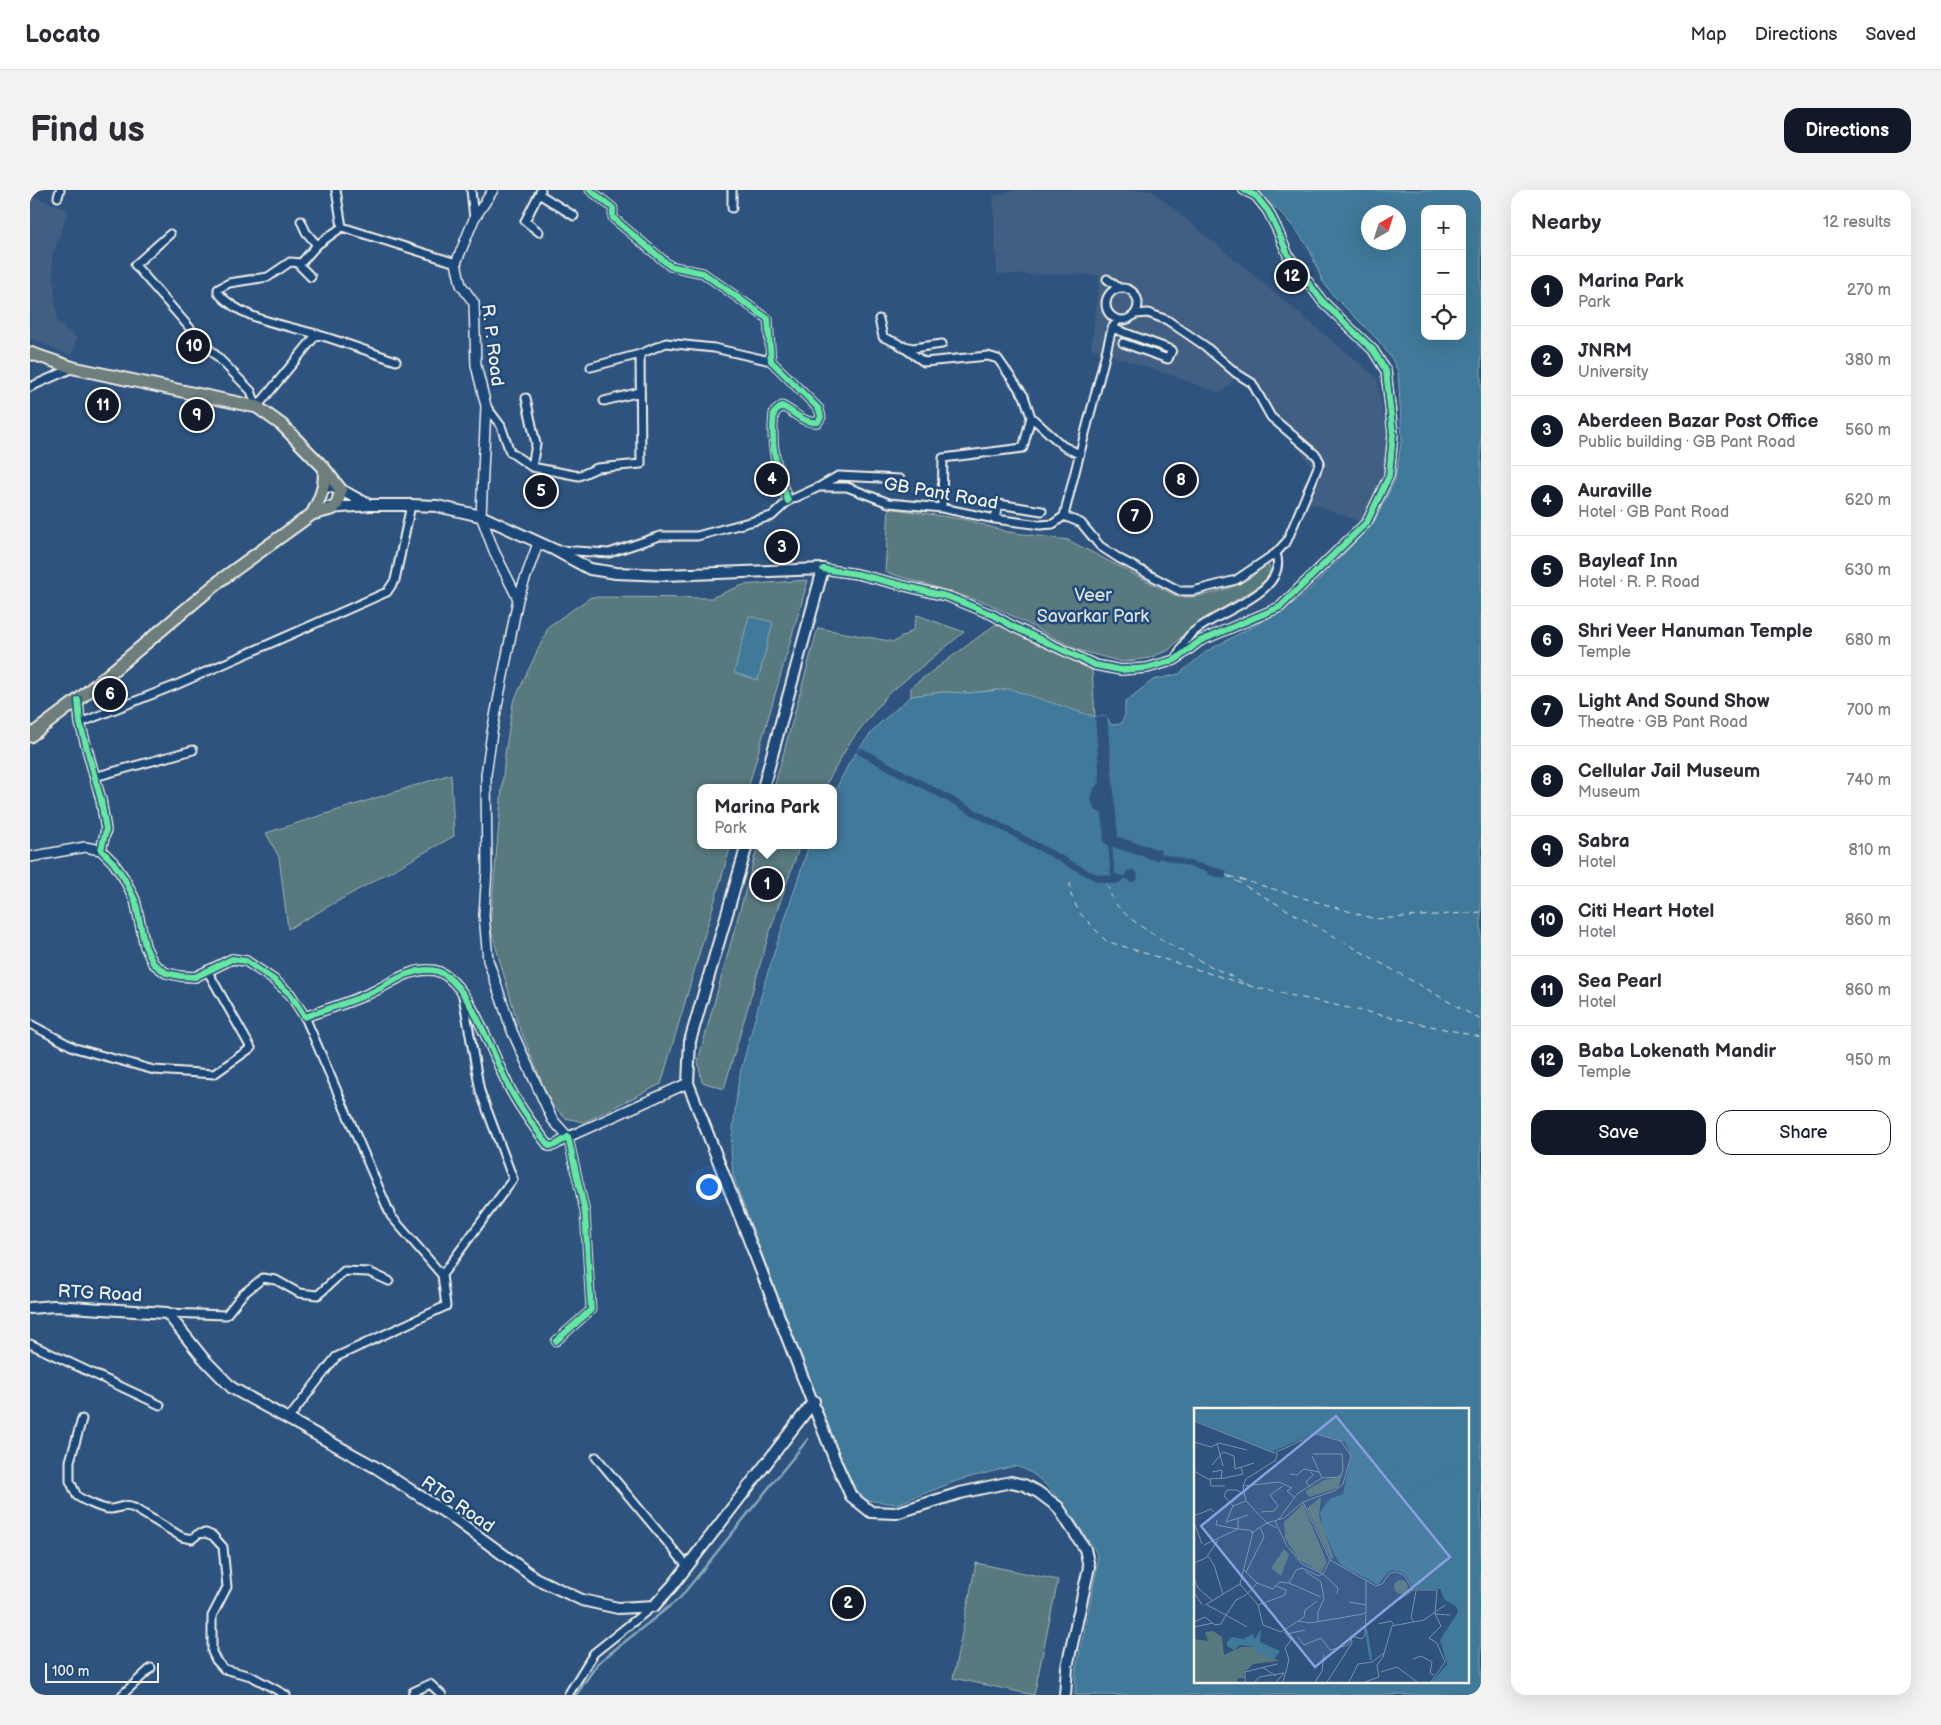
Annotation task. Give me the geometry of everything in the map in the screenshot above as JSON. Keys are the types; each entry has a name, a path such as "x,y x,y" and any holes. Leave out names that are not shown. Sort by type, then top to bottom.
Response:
{"main road":[{"path":"30,353 74,368 257,407 282,425 324,468 341,490"},
{"path":"324,468 325,480 321,495 326,507 332,508 337,504 341,490"},
{"path":"312,514 327,486 334,486 352,498 370,505"},
{"path":"30,736 78,700 222,579 312,514 332,508 370,505 437,506 481,516 555,550 590,569 616,573 665,575 823,569 764,784"},
{"path":"746,849 690,1041 688,1083 814,1401 836,1463 851,1496 872,1512 896,1513 960,1493 1011,1482 1024,1485 1038,1492 1058,1507 1085,1549 1089,1567 1067,1666 1065,1695"},
{"name":"RTG Road","path":"30,1308 54,1306 167,1313 203,1358 232,1388 374,1467 452,1517 534,1578 582,1600 618,1608 654,1606"},
{"path":"654,1606 673,1585 814,1401"}],"street":[{"path":"336,190 342,227"},
{"path":"471,190 474,219"},
{"path":"342,227 456,263 474,219 492,190"},
{"path":"590,190 598,193 612,208 613,218 670,266 703,273 768,319 771,362"},
{"path":"732,190 732,208"},
{"path":"823,569 857,574 949,597 993,615 1014,627 1095,665 1121,670 1147,668 1175,660 1200,641 1280,607 1367,522 1389,476 1393,434 1386,371 1374,350 1322,301 1288,255 1268,211 1256,196 1244,190"},
{"path":"539,232 525,221 540,192 574,216"},
{"path":"301,221 306,232 318,245"},
{"path":"300,263 318,245 342,227"},
{"path":"170,234 135,265 196,335 251,391 257,407"},
{"path":"300,263 290,262 268,276 229,284 218,289 218,293 227,303 248,315 317,334 396,361"},
{"path":"300,263 300,266 311,277"},
{"name":"R. P. Road","path":"456,263 462,285 474,303 476,366 486,406 481,516"},
{"path":"1107,280 1119,288 1130,290 1134,293 1139,303 1136,314"},
{"path":"1118,320 1112,328 1064,516 1081,523 1100,546 1180,591 1193,591 1236,580 1276,553 1287,541 1320,462 1317,456 1271,418 1252,383 1236,373 1205,346 1167,320 1148,313 1136,314 1128,320 1118,320 1109,314 1106,304 1110,293 1119,288"},
{"path":"879,319 882,337 897,343 913,348 942,344"},
{"path":"1112,328 1172,350 1168,359 1123,343"},
{"path":"257,407 317,334"},
{"path":"591,367 640,354 666,343 714,348 771,362 819,409 821,417 818,422 811,423 801,419 791,410 782,406 774,413 772,427 775,461 788,501"},
{"path":"897,343 924,362 988,356 998,358 1024,396 1031,417 1063,446 1079,454"},
{"path":"486,406 501,426 510,452 532,467 579,476 597,468 640,464 640,354"},
{"path":"30,387 74,368"},
{"path":"604,401 640,392"},
{"path":"526,398 536,444 532,467"},
{"path":"942,508 943,458 1023,448 1031,417"},
{"path":"819,487 838,476 900,479"},
{"name":"GB Pant Road","path":"555,550 609,552 660,536 697,536 772,516 788,501 819,487 847,487 890,503 942,508 995,519 1040,525 1053,524 1064,516"},
{"path":"995,519 998,504 1042,511"},
{"path":"80,723 176,685 387,592 395,580 411,505"},
{"path":"481,516 494,552 518,599"},
{"path":"538,543 518,599 492,732 486,775 484,915 488,960 512,1031 552,1119 568,1137 585,1212 591,1310 556,1341"},
{"path":"1175,660 1190,635 1212,619 1264,590 1275,574 1278,560 1276,553"},
{"path":"78,700 80,723 101,800 106,830 101,850"},
{"path":"94,777 193,750"},
{"path":"30,857 85,847 101,850 113,862 124,878 135,900 145,946 153,962 166,973 196,977 232,959 246,962 274,980 290,994 305,1017 391,1216 442,1275 446,1306 336,1357 289,1418"},
{"path":"30,1024 75,1048 146,1068 214,1074 251,1048 207,970"},
{"path":"305,1017 370,993 388,983 418,972 430,970 442,972 452,979 462,991 492,1048 508,1086 536,1131 549,1146 555,1145 568,1137 688,1083"},
{"path":"442,1275 513,1179 480,1091 462,991"},
{"path":"167,1313 226,1315 243,1294 263,1278 276,1280 299,1292 318,1295 344,1271 369,1272 389,1282"},
{"path":"30,1344 160,1405"},
{"path":"82,1419 70,1461 70,1481 76,1496 104,1508 111,1509 116,1506 125,1505 134,1508 182,1537 192,1539 198,1534 206,1533 219,1541 223,1547 227,1587 212,1616 212,1652 224,1669 251,1676 286,1695"},
{"path":"596,1457 687,1566"},
{"path":"568,1695 594,1653 654,1606"},
{"path":"122,1695 151,1668"},
{"path":"412,1695 413,1692 430,1684 442,1695"}],"shaded area":[{"path":"1017,190 1151,190 1377,378 1388,444 1381,482 1361,522 1307,502 1318,473 1245,382 1236,378 1221,393 1091,348 1100,275 997,274 993,196"},
{"path":"1254,190 1481,190 1481,1695 1075,1695 1076,1670 1097,1568 1097,1555 1069,1512 1049,1488 1026,1470 1014,1466 959,1480 897,1504 866,1500 856,1492 832,1436 733,1175 731,1148 738,1085 766,978 808,849 837,849 837,787 860,747 879,724 911,696 943,692 969,693 1010,689 1095,717 1107,717 1111,725 1121,724 1125,715 1125,702 1153,680 1179,674 1207,651 1283,610 1301,598 1374,522 1395,480 1402,437 1398,371 1378,340 1332,294 1322,280 1309,248 1280,212"},
{"path":"30,195 69,210 52,256 57,322 77,338 72,356 30,338"},
{"path":"749,616 773,622 758,680 734,673"}],"green space":[{"name":"Veer Savarkar Park","path":"889,508 967,520 1008,532 1068,540 1178,597 1217,592 1244,581 1268,564 1270,569 1268,577 1256,588 1207,617 1183,635 1169,650 1149,658 1122,662 1078,650 987,603 885,572"},
{"path":"808,580 749,784 697,784 697,849 730,849 661,1084 584,1122 565,1118 550,1102 517,1021 490,926 505,754 513,703 549,626 591,597 711,598 743,585"},
{"path":"917,615 964,632 887,695 850,742 826,784 775,784 818,628 894,642 913,630"},
{"path":"996,624 1092,670 1095,717 996,690 969,693 943,692 911,696 911,687"},
{"path":"451,774 454,836 288,929 279,857 266,833"},
{"path":"757,849 799,849 769,934 724,1089 702,1082 698,1061"},
{"path":"976,1563 1058,1580 1034,1695 953,1678"}],"pier":[{"path":"1095,717 1107,717 1118,837 1161,850 1160,853 1227,871 1225,879 1207,874 1208,872 1159,858 1158,861 1112,847 1115,874 1124,876 1127,871 1133,870 1137,872 1138,879 1131,883 1125,878 1119,883 1114,884 1096,881 856,753 860,747 1090,871 1111,876 1108,845 1104,843 1102,813 1095,810 1091,800 1094,788 1100,782"}],"waterway":[{"path":"576,1695 598,1663 680,1598 808,1439"}],"ferry route":[{"path":"1226,875 1481,1020"},
{"path":"1229,876 1375,919 1481,912"},
{"path":"1070,882 1071,895 1079,912 1106,941 1253,987 1481,1037"},
{"path":"1107,884 1112,898 1121,910 1135,922 1174,947 1249,985"}],"cycle path":[{"path":"590,190 613,208 613,218 670,266 703,273 768,319 771,361 819,409 821,417 818,422 808,421 782,406 774,413 773,437 775,458 788,501"},
{"path":"823,569 857,574 949,597 993,615 1014,627 1095,665 1121,670 1147,668 1175,660 1200,641 1280,607 1367,522 1389,476 1393,434 1386,371 1373,350 1322,301 1288,255 1268,211 1256,196 1244,190"},
{"path":"78,700 80,723 101,800 106,830 101,850 113,862 124,878 135,900 145,946 153,963 166,973 195,977 232,959 246,961 274,980 290,994 305,1017 354,1000 398,978 422,970 443,974 455,984 467,999 508,1085 532,1124 549,1146 555,1145 568,1137 585,1212 591,1310 556,1341"}],"place":[{"name":"Baba Lokenath Mandir","path":"1292,276"},
{"name":"Citi Heart Hotel","path":"194,346"},
{"name":"Sea Pearl","path":"103,405"},
{"name":"Sabra","path":"197,415"},
{"name":"Auraville","path":"772,479"},
{"name":"Cellular Jail Museum","path":"1181,480"},
{"name":"Bayleaf Inn","path":"541,491"},
{"name":"Light And Sound Show","path":"1135,516"},
{"name":"Aberdeen Bazar Post Office","path":"782,547"},
{"name":"Shri Veer Hanuman Temple","path":"110,694"},
{"name":"Marina Park","path":"767,884"},
{"name":"JNRM","path":"848,1603"}]}
